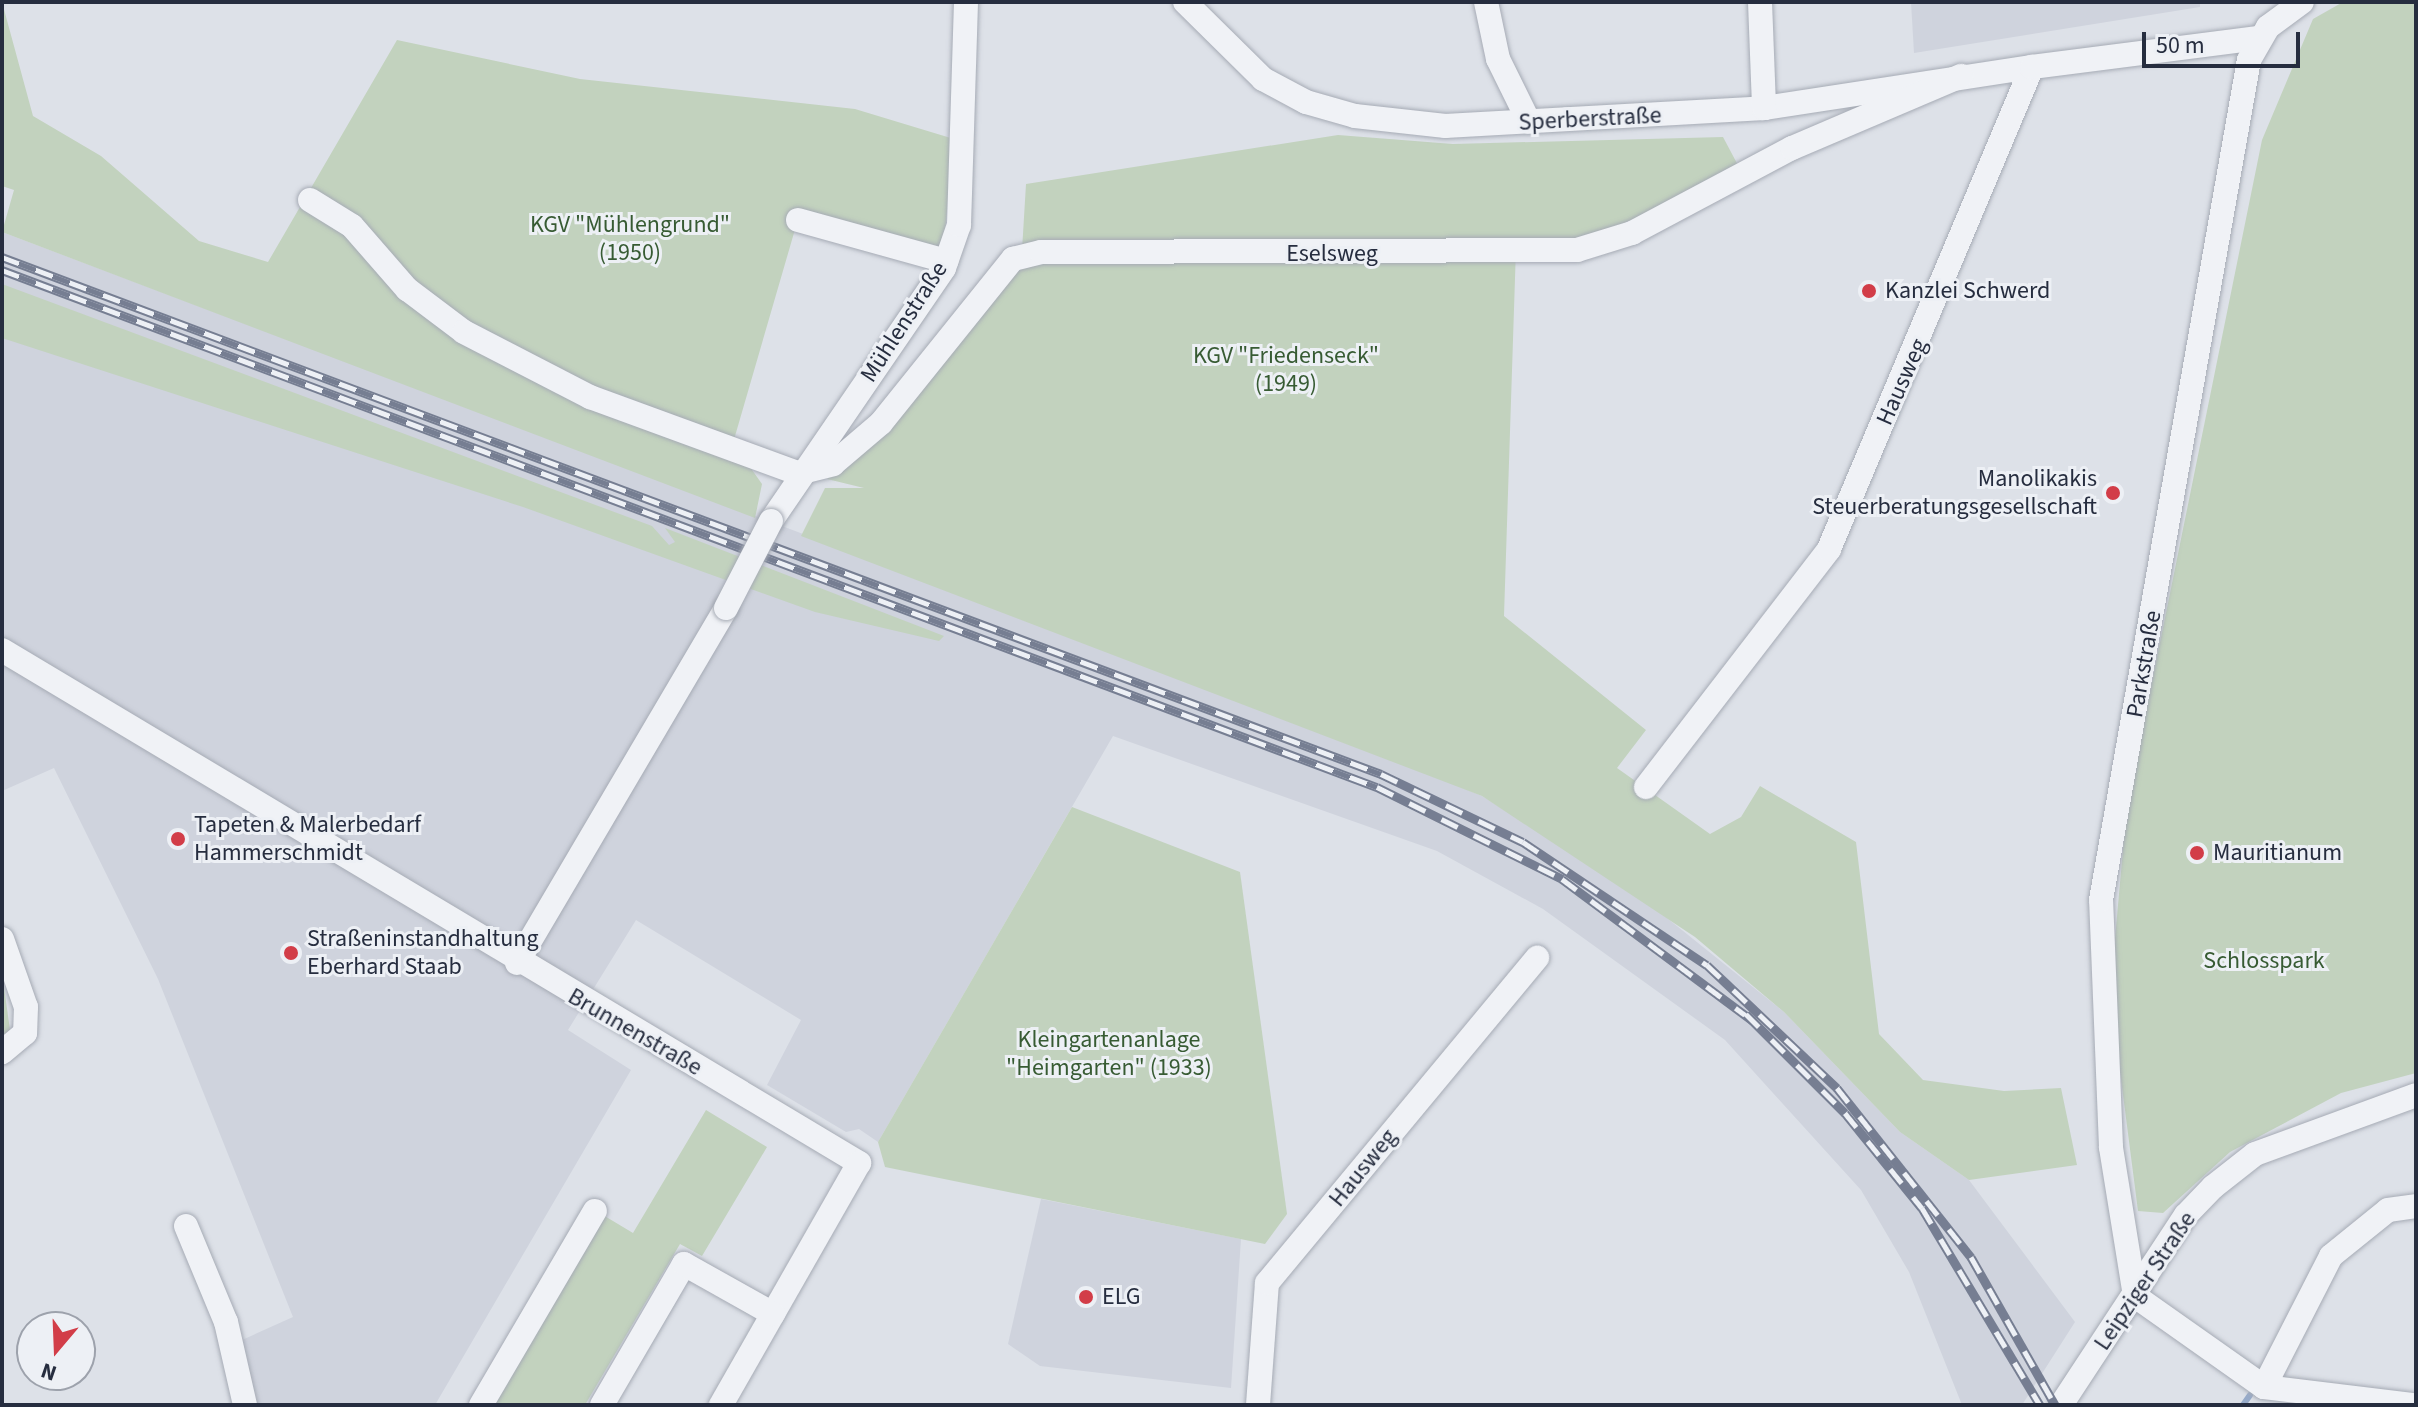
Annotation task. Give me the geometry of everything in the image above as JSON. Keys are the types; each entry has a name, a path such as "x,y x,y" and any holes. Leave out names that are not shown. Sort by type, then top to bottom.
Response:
{"street":[{"name":"Mühlenstraße","path":"517,963 726,608 798,473 946,261 959,225 966,2"},
{"name":"Sperberstraße","path":"1185,2 1252,69 1306,102 1355,116 1445,126 1764,108 2032,67"},
{"path":"1486,2 1498,59 1529,122"},
{"path":"1760,2 1764,108"},
{"path":"2032,67 2258,38 2302,2"},
{"name":"Parkstraße","path":"2135,1296 2111,1147 2101,900 2242,94 2258,38"},
{"name":"Hausweg","path":"1646,787 1829,549 2032,67"},
{"name":"Eselsweg","path":"798,473 833,464 881,423 1013,259 1041,252 1526,255 1607,244 1792,148 1961,76"},
{"path":"310,200 352,226 407,289 464,332 590,397 798,473"},
{"path":"798,220 946,261"},
{"name":"Brunnenstraße","path":"2,650 517,963 859,1163 773,1314"},
{"path":"2,939 26,1007 25,1033 2,1052"},
{"name":"Hausweg","path":"1258,1405 1267,1283 1325,1233 1537,958"},
{"name":"Leipziger Straße","path":"2061,1405 2186,1215 2255,1154 2416,1095"},
{"path":"2264,1387 2331,1256 2388,1210 2416,1206"},
{"path":"481,1405 595,1211"},
{"path":"186,1226 226,1322 245,1405"},
{"path":"602,1405 684,1264 773,1314 721,1405"},
{"path":"2135,1296 2264,1387 2412,1405"}],"shaded area":[{"path":"1911,2 2200,2 2200,7 1914,53"},
{"path":"2,232 1326,731 1482,796 1637,894 1784,1012 1900,1132 1969,1180 2075,1322 2022,1405 1962,1405 1909,1272 1861,1190 1725,1040 1543,909 1437,851 1113,736 878,1142 859,1129 846,1132 767,1085 801,1020 636,920 568,1030 631,1070 435,1405 257,1405 242,1340 293,1317 158,979 54,768 2,791"},
{"path":"1041,1199 1241,1239 1231,1388 1040,1366 1008,1344"}],"green space":[{"name":"KGV \"Mühlengrund\" (1950)","path":"2,2 33,116 101,156 199,241 268,262 397,40 580,79 855,109 954,139 945,231 934,264 796,226 733,443 762,484 755,518 2,232 14,190 2,186"},
{"name":"Schlosspark","path":"2343,2 2416,2 2416,1073 2341,1093 2230,1152 2163,1213 2138,1211 2110,994 2127,805 2262,140 2313,19"},
{"name":"KGV \"Friedenseck\" (1949)","path":"1338,135 1453,144 1723,137 1740,169 1595,237 1516,248 1504,616 1646,730 1617,768 1710,834 1741,817 1760,786 1856,842 1879,1034 1923,1080 2004,1091 2061,1088 2077,1165 1969,1180 1900,1132 1784,1012 1695,937 1482,796 801,536 825,488 864,488 827,479 881,433 1021,267 1026,184"},
{"path":"2,284 652,526 669,545 675,542 665,528 944,636 939,641 815,612 523,507 2,338"},
{"name":"Kleingartenanlage \"Heimgarten\" (1933)","path":"1072,807 1240,872 1287,1214 1265,1244 885,1167 878,1142"},
{"path":"2,973 10,1030 2,1036"},
{"path":"706,1110 767,1147 702,1256 680,1244 585,1405 491,1405 603,1215 633,1233"}],"waterway":[{"path":"2243,1405 2250,1395"}],"railway":[{"path":"2,257 1381,774 1523,842 1707,965 1837,1088 1971,1257 2055,1405"},
{"path":"2,270 1377,787 1562,879 1753,1021"},
{"path":"1746,1014 1845,1113 1922,1208 2040,1405"}],"place":[{"name":"Kanzlei Schwerd","path":"1869,291"},
{"name":"Manolikakis Steuerberatungsgesellschaft","path":"2113,493"},
{"name":"Tapeten & Malerbedarf Hammerschmidt","path":"178,839"},
{"name":"Mauritianum","path":"2197,853"},
{"name":"Straßeninstandhaltung Eberhard Staab","path":"291,953"},
{"name":"ELG","path":"1086,1297"}]}
